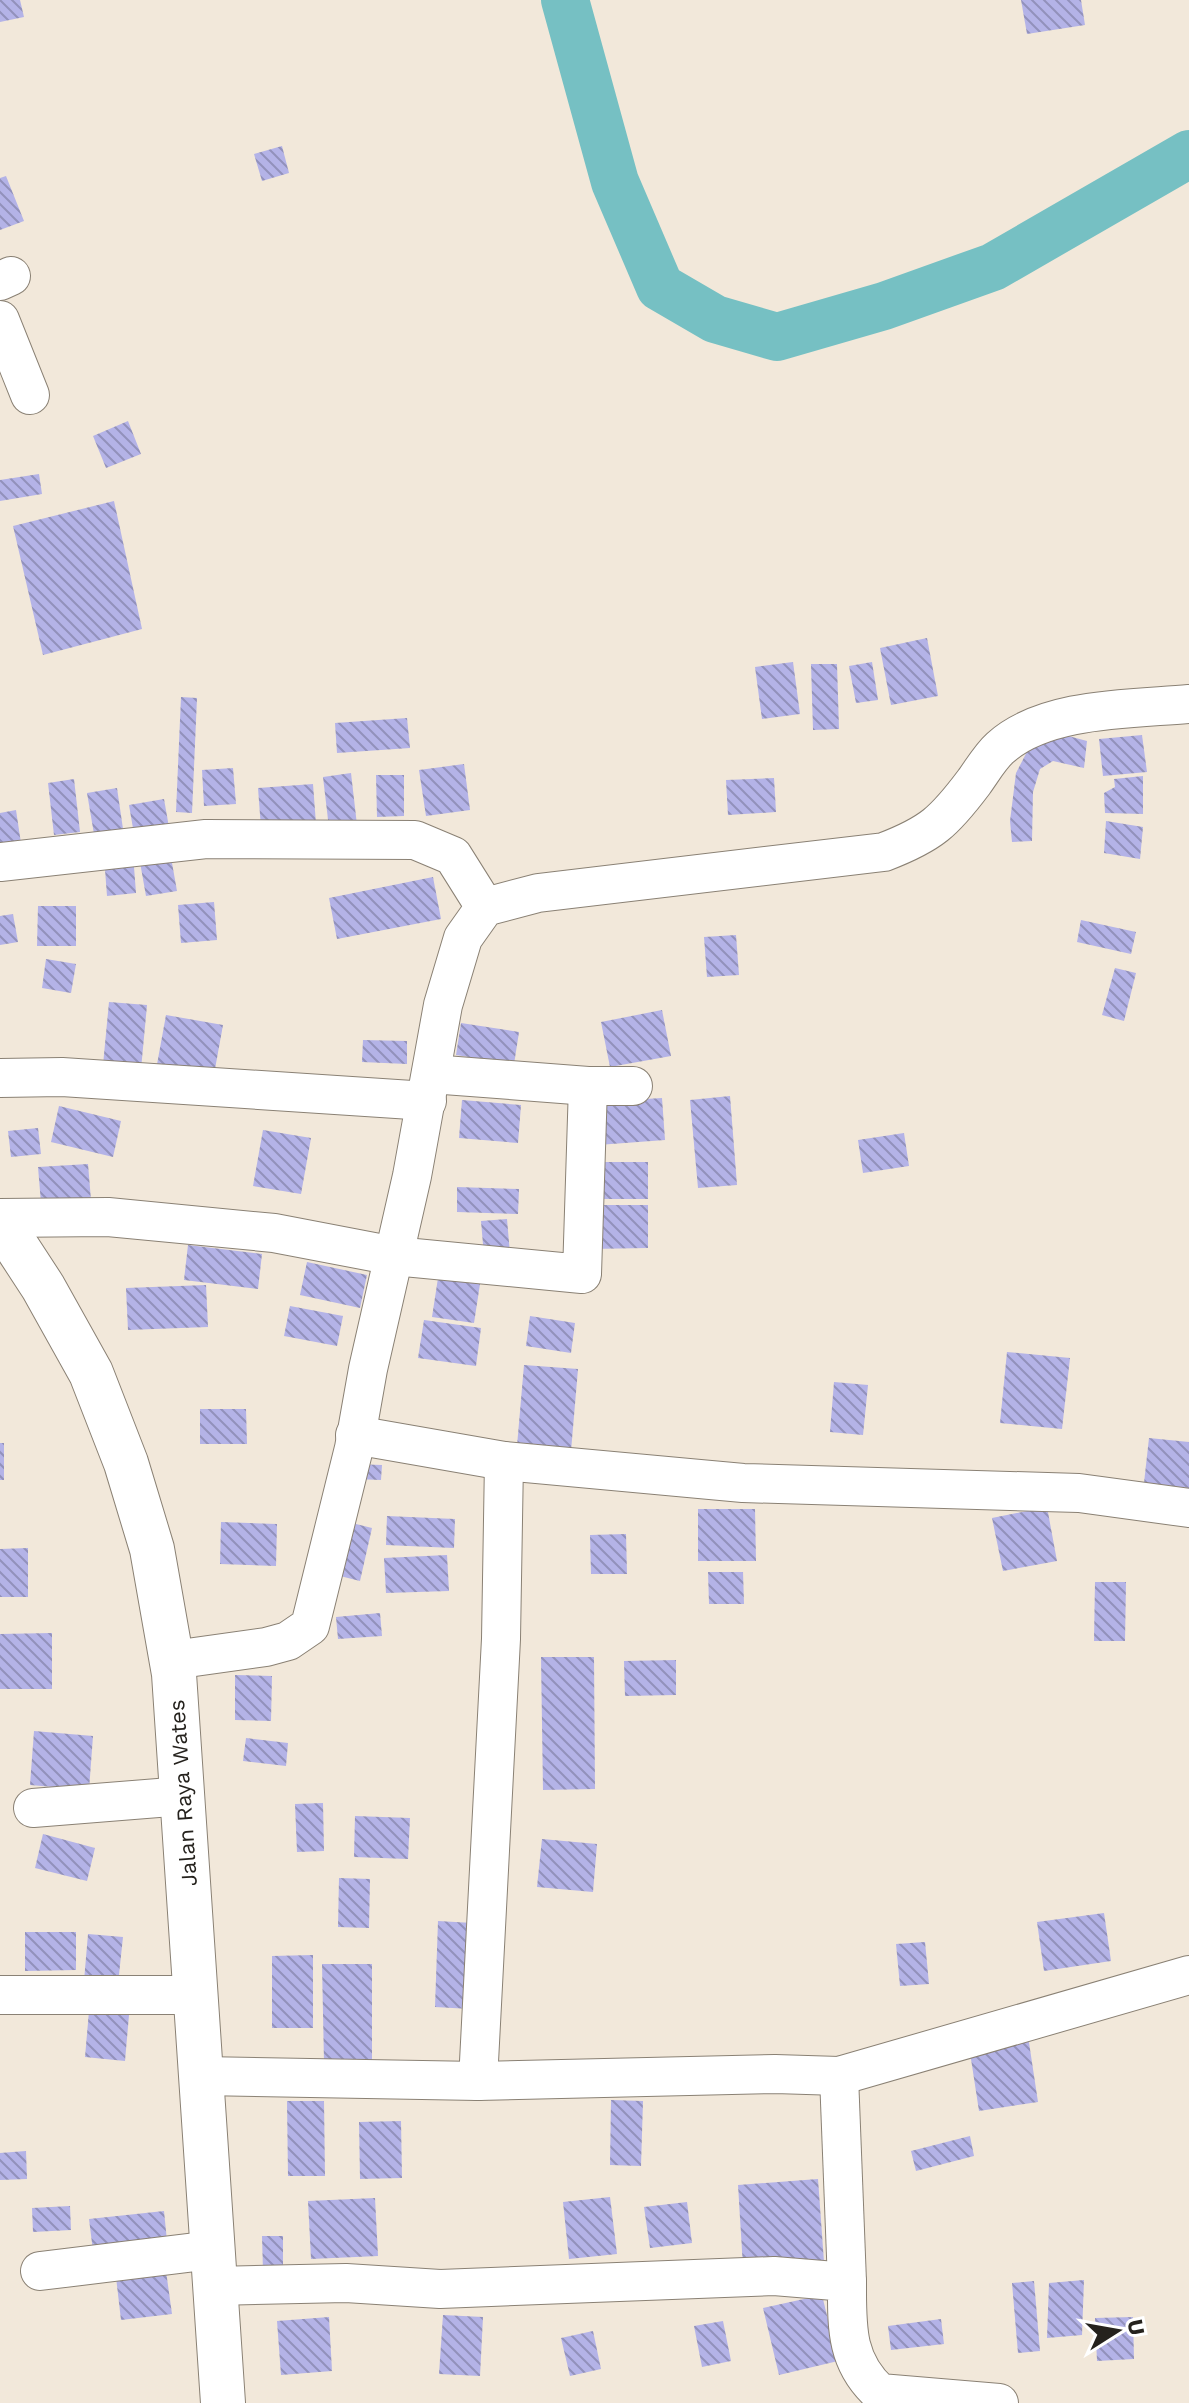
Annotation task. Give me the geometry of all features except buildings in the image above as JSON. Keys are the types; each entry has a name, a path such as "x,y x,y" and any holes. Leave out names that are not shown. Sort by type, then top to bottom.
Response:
{"highway":[{"name":"Jalan Raya Wates","path":"0,1219 43,1287 91,1373 126,1463 152,1549 173,1660 223,2403"}],"street":[{"path":"0,320 30,395"},
{"path":"173,1660 266,1647 288,1641 310,1626 318,1603 394,1256 443,1005 463,938 485,907 538,893 884,852 935,828 955,808 998,749 1018,735 1074,716 1189,704"},
{"path":"0,862 206,839 415,840 453,856 485,907"},
{"path":"0,1078 62,1077 429,1088 633,1086"},
{"path":"0,1219 108,1217 229,1228 274,1233 394,1256 582,1274 588,1086"},
{"path":"355,1435 504,1461 743,1483 1079,1493 1189,1508"},
{"path":"478,2081 501,1639 504,1461"},
{"path":"33,1808 183,1796"},
{"path":"202,2076 478,2081 775,2074 839,2076 1189,1975"},
{"path":"0,1995 197,1995"},
{"path":"839,2076 847,2322 859,2371 880,2393 999,2403"},
{"path":"40,2271 213,2268 346,2283 440,2289 774,2276 847,2282"}],"waterway":[{"path":"565,0 615,182 660,287 715,319 777,337 884,306 993,267 1189,154"}]}
